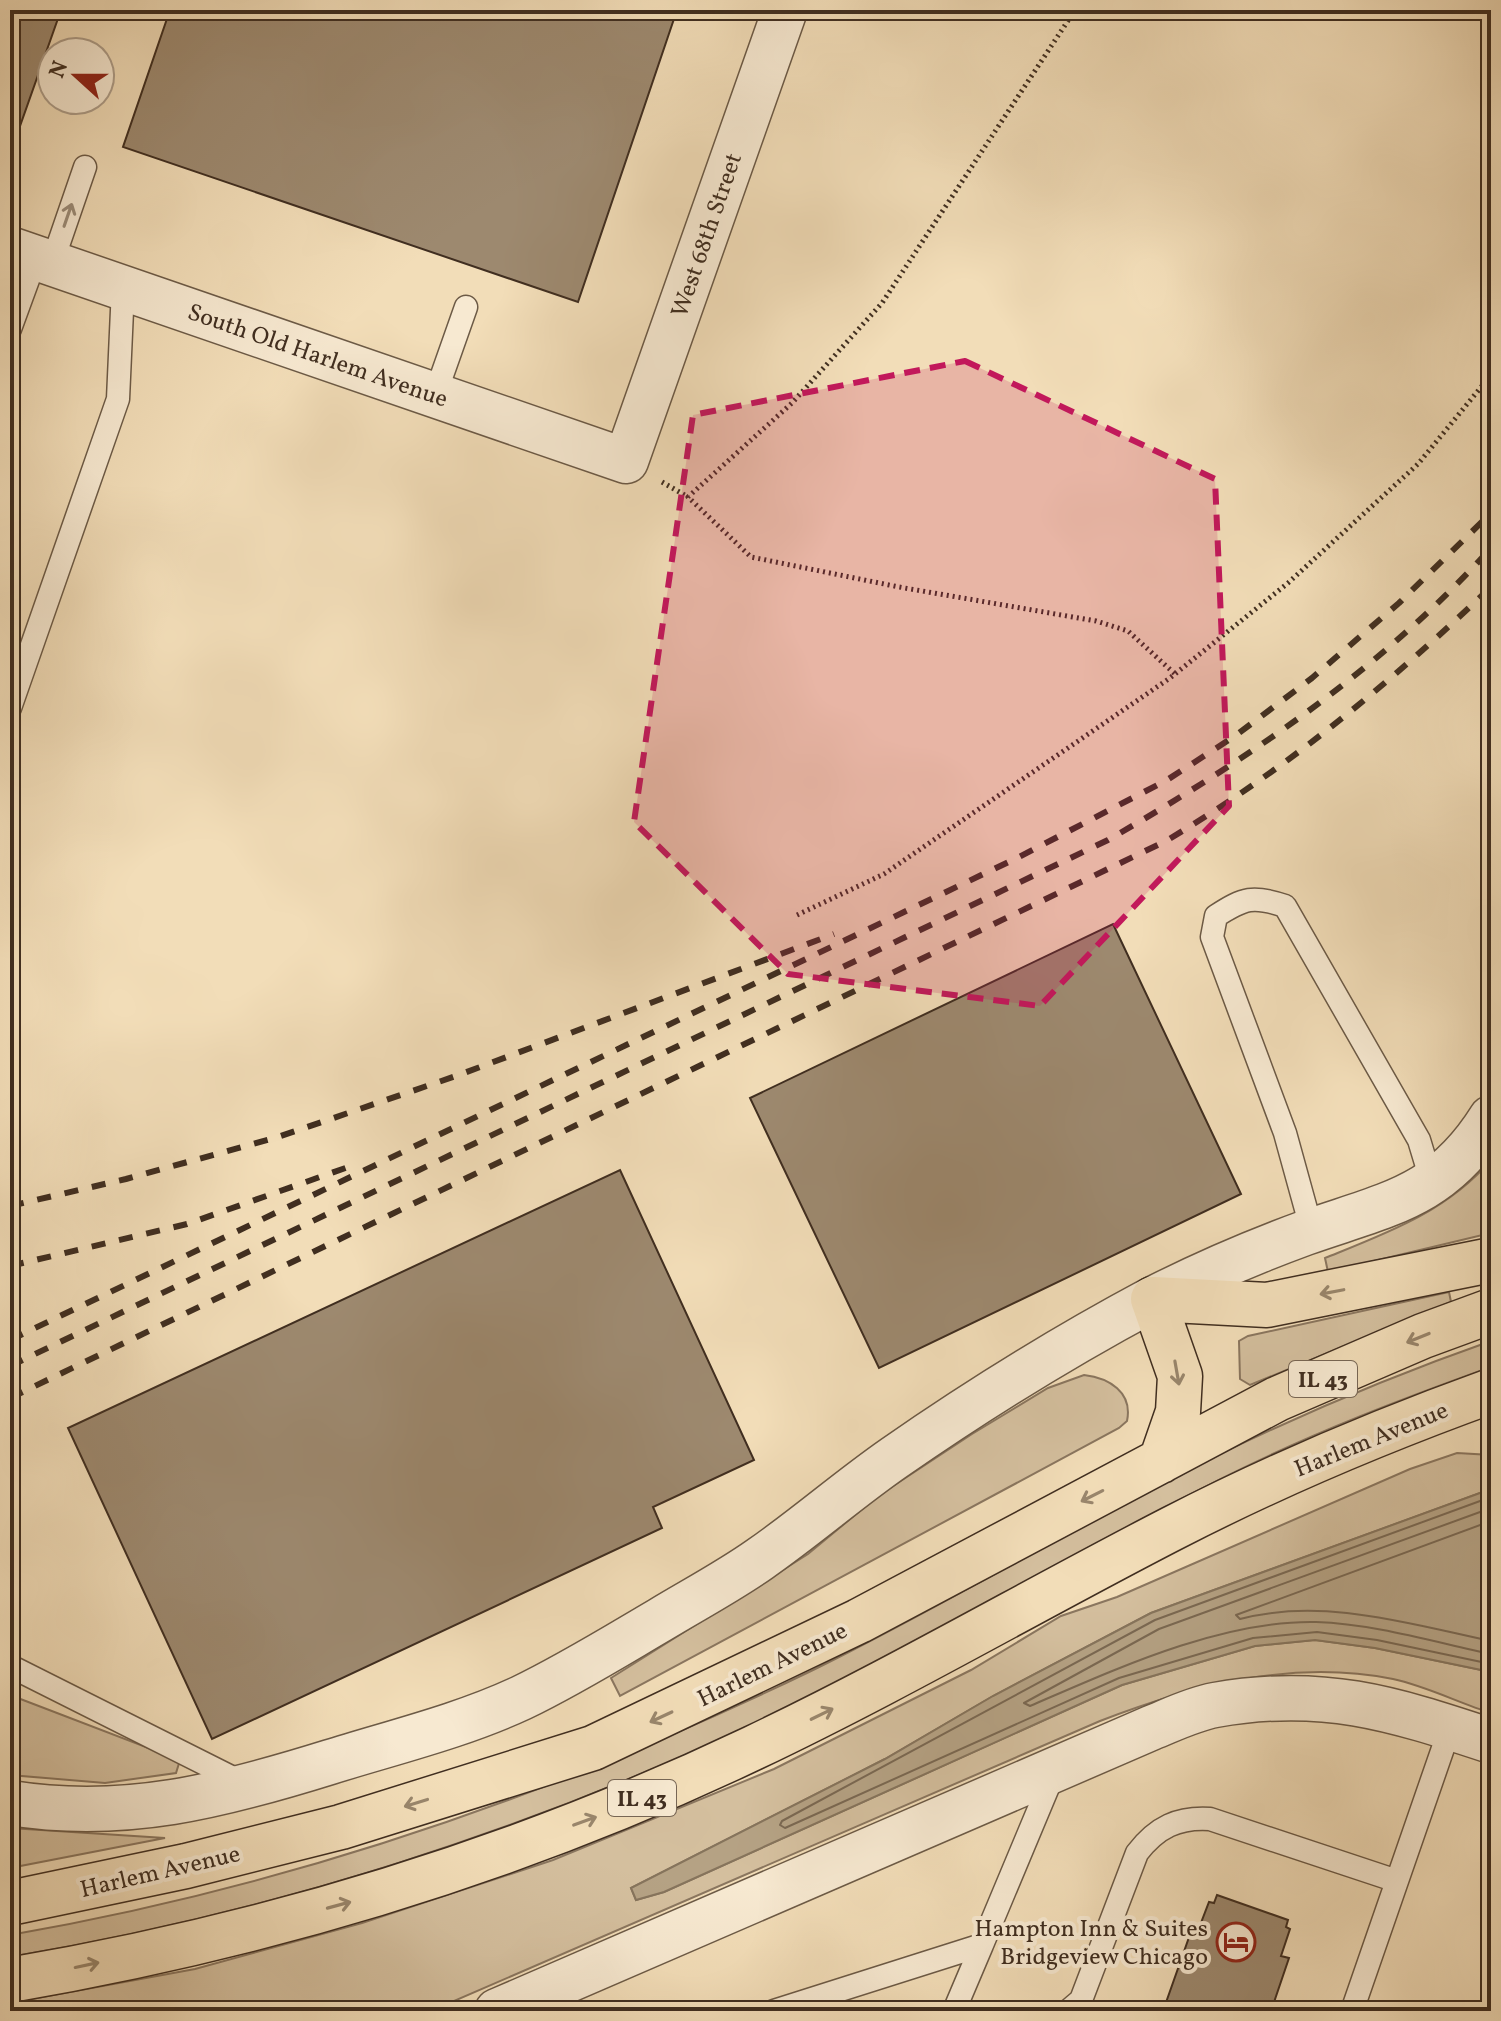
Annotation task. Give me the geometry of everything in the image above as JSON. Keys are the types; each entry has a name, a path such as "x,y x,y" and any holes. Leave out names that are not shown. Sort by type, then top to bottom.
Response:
{"main road":[{"path":"1161,1461 1178,1412 1180,1376 1153,1299 1267,1305 1491,1260"},
{"name":"Harlem Avenue","path":"10,1903 186,1866 341,1827 593,1748 846,1628 1277,1399 1491,1311"},
{"name":"Harlem Avenue","path":"10,1980 199,1942 357,1900 621,1808 866,1692 1189,1520 1314,1460 1491,1391"},
{"path":"1449,1406 1491,1417"}],"street":[{"name":"West 68th Street","path":"626,461 785,10"},
{"name":"South Old Harlem Avenue","path":"32,257 626,461"},
{"path":"10,1803 57,1810 128,1810 251,1787 459,1722 519,1699 758,1561 949,1421 1153,1299 1312,1231 1395,1204 1432,1183 1476,1143 1491,1118"},
{"path":"497,2011 1054,1773 1151,1728 1213,1706 1339,1698 1395,1710 1491,1741"}],"lane":[{"path":"10,329 32,257 85,167"},
{"path":"10,708 20,646 118,399 123,288"},
{"path":"435,395 466,307"},
{"path":"1312,1231 1285,1133 1212,937 1216,916 1238,902 1260,897 1285,906 1419,1140 1432,1183"},
{"path":"10,1666 251,1787"},
{"path":"1352,2011 1450,1728"},
{"path":"954,2011 1054,1773"},
{"path":"1068,2011 1081,2000 1137,1853 1150,1836 1171,1823 1189,1818 1210,1819 1397,1881"},
{"path":"774,2011 982,1945"}],"path":[{"path":"1075,10 882,303 792,403 688,497 751,557 899,587 1096,621 1128,631 1175,674"},
{"path":"797,915 884,874 1175,674 1288,583 1418,464 1491,375"}],"highlighted area":[{"path":"965,361 1215,479 1229,806 1040,1006 788,974 634,822 693,415"}],"shaded area":[{"path":"1491,1160 1491,1233 1328,1272 1325,1258 1393,1230 1435,1207 1455,1194"},
{"path":"1449,1292 1451,1302 1250,1385 1240,1379 1239,1341 1248,1336"},
{"path":"1491,1341 1491,1367 1359,1417 1263,1459 1117,1533 833,1686 685,1755 592,1794 401,1862 303,1891 205,1917 10,1957 10,1935 217,1891 319,1863 519,1796 618,1757 811,1671 913,1619 1114,1508 1250,1440 1352,1394"},
{"path":"1084,1375 1102,1379 1123,1394 1128,1411 1127,1421 1119,1428 620,1696 611,1678 808,1554 878,1496 972,1434 1048,1388"},
{"path":"1457,1453 1491,1455 1491,1489 1151,1613 993,1696 885,1759 631,1888 636,1900 664,1892 1122,1685 1255,1646 1315,1640 1375,1648 1491,1672 1491,1713 1393,1679 1318,1672 1244,1679 1171,1696 1100,1721 431,2011 10,2011 10,2003 195,1969 362,1923 553,1860 774,1769 971,1670 1061,1616 1117,1597 1410,1469"},
{"path":"10,1695 180,1760 176,1773 105,1783 10,1775"},
{"path":"10,1828 165,1838 10,1868"}],"water":[{"path":"1491,1489 1491,1672 1375,1648 1315,1640 1255,1646 1122,1685 664,1892 636,1900 631,1888 885,1759 993,1696 1151,1613"}],"building":[{"path":"10,10 61,10 52,36 36,36 36,81 14,143 10,142"},
{"path":"170,10 677,10 578,302 123,147"},
{"path":"1113,924 1241,1194 879,1368 750,1098"},
{"path":"620,1170 754,1460 653,1507 662,1528 212,1739 68,1428"},
{"name":"Hampton Inn & Suites Bridgeview Chicago","path":"1217,1895 1288,1920 1286,1927 1290,1929 1281,1956 1289,1958 1271,2011 1163,2011 1193,1926 1199,1928 1209,1902 1214,1903"}],"railway":[{"path":"10,1340 1019,857 1167,780 1235,736 1312,678 1399,603 1491,513"},
{"path":"10,1366 1108,840 1211,778 1311,709 1405,633 1491,548"},
{"path":"10,1398 1166,841 1254,784 1336,723 1491,587"},
{"path":"10,1206 126,1179 278,1137 456,1076 834,934"},
{"path":"10,1266 187,1224 351,1166"}],"place":[{"name":"Hampton Inn & Suites Bridgeview Chicago","path":"1236,1942"}]}
